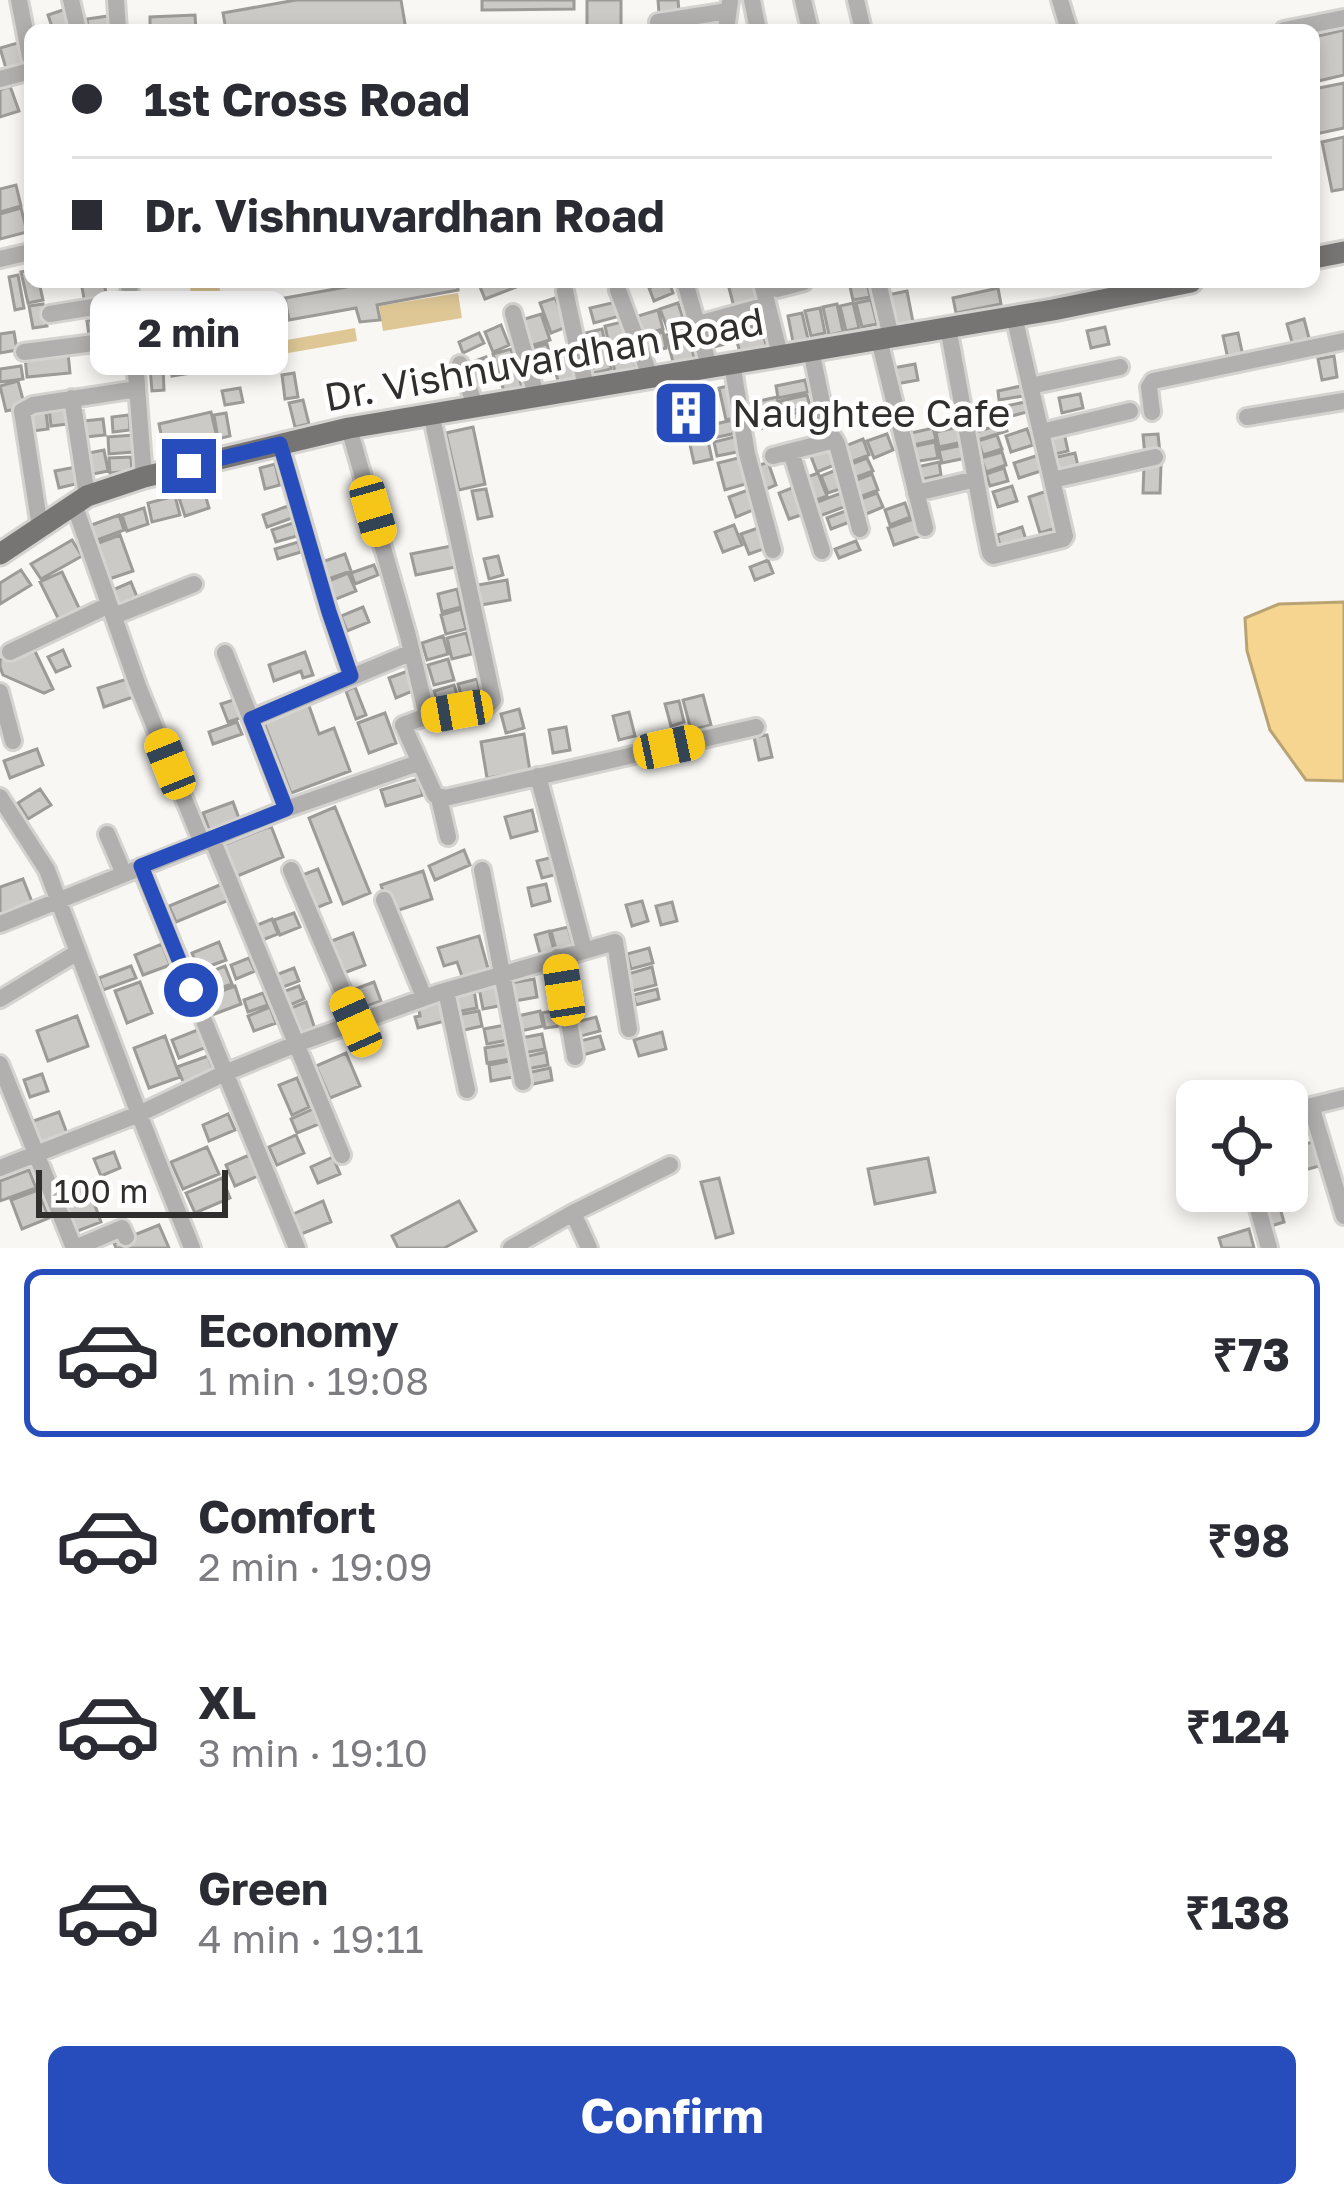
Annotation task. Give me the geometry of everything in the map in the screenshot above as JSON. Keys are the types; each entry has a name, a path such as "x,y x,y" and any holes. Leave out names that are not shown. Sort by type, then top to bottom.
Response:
{"main road":[{"name":"Dr. Vishnuvardhan Road","path":"0,554 81,500 144,477 280,444 475,405 1014,316 1123,289"}],"street":[{"path":"658,22 728,14"},
{"path":"1314,24 1344,18"},
{"path":"129,288 144,477"},
{"path":"688,288 698,324 721,364 773,550"},
{"path":"763,288 780,355"},
{"path":"879,288 925,528"},
{"path":"619,290 650,376"},
{"path":"565,291 586,387"},
{"path":"50,314 130,302"},
{"path":"698,324 767,305"},
{"path":"513,313 536,395"},
{"path":"948,327 993,556 1065,538 1014,316"},
{"path":"24,352 133,338"},
{"path":"1152,412 1149,387 1153,381 1344,341"},
{"path":"811,350 827,427 836,440 860,529"},
{"path":"460,364 475,405"},
{"path":"1030,386 1120,367"},
{"path":"40,527 21,414 33,405 137,389"},
{"path":"72,398 81,500 138,686 343,1155"},
{"path":"1247,417 1344,401"},
{"path":"1041,431 1130,411"},
{"path":"431,413 493,700 487,706 403,725 435,795 440,798 756,727"},
{"path":"349,428 427,716"},
{"path":"822,551 782,454 836,440"},
{"path":"280,444 351,676"},
{"path":"1052,480 1155,457"},
{"path":"916,493 976,479"},
{"path":"10,652 111,610 194,584"},
{"path":"225,652 286,809"},
{"path":"251,719 412,652"},
{"path":"0,692 13,740"},
{"path":"0,924 286,809 418,763"},
{"path":"538,776 584,950"},
{"path":"0,797 47,870 192,1248"},
{"path":"440,798 448,837"},
{"path":"107,834 133,870 225,1072 297,1248"},
{"path":"291,870 356,1022"},
{"path":"482,870 523,1082"},
{"path":"384,900 424,997"},
{"path":"0,1168 139,1114 296,1044 424,997 615,942 629,1029"},
{"path":"0,1000 78,952"},
{"path":"558,957 575,1057"},
{"path":"446,991 467,1090"},
{"path":"0,1064 74,1248 122,1228 126,1237"},
{"path":"1308,1107 1344,1099"},
{"path":"1311,1106 1344,1216"},
{"path":"511,1248 670,1165"},
{"path":"1259,1212 1269,1248"},
{"path":"572,1213 589,1248"}],"shaded area":[{"path":"190,288 220,288 226,335 197,339"},
{"path":"458,293 462,318 383,331 379,306"},
{"path":"355,328 357,341 254,359 252,346"},
{"path":"1344,602 1344,781 1306,780 1270,730 1247,651 1245,618 1279,604"}],"building":[{"path":"296,0 401,0 405,24 225,24 223,13"},
{"path":"482,0 574,0 574,9 482,10"},
{"path":"587,0 621,0 621,24 587,24"},
{"path":"658,0 678,0 679,11 659,13"},
{"path":"66,9 70,24 51,24 48,15"},
{"path":"195,15 196,24 150,24 150,17"},
{"path":"108,16 110,24 87,24 87,19"},
{"path":"1344,30 1344,75 1320,81 1320,36"},
{"path":"21,42 24,67 7,72 0,48"},
{"path":"1344,83 1344,128 1320,133 1320,88"},
{"path":"10,86 19,111 0,117 0,90"},
{"path":"1344,137 1344,189 1332,191 1322,142"},
{"path":"16,185 21,206 0,212 0,189"},
{"path":"21,208 24,233 0,239 0,214"},
{"path":"18,275 24,308 15,310 9,277"},
{"path":"25,288 40,288 43,300 28,303"},
{"path":"82,288 105,288 107,299 85,304"},
{"path":"341,288 458,290 377,305 380,320 360,322 356,308 289,320 285,298"},
{"path":"480,288 513,288 485,299"},
{"path":"649,288 671,288 673,293 654,301"},
{"path":"729,288 757,288 761,304 735,311"},
{"path":"850,288 868,288 870,297 853,300"},
{"path":"998,288 1001,304 956,313 953,298"},
{"path":"907,291 913,322 895,326 888,295"},
{"path":"555,298 569,326 551,333 540,303"},
{"path":"871,300 877,324 862,327 856,303"},
{"path":"616,302 620,316 594,323 590,308"},
{"path":"678,303 685,324 668,330 660,309"},
{"path":"853,303 859,328 846,331 840,306"},
{"path":"43,304 47,326 33,328 29,306"},
{"path":"837,304 843,332 829,335 823,307"},
{"path":"820,308 825,333 811,336 805,311"},
{"path":"658,310 663,329 643,335 638,316"},
{"path":"802,313 808,339 793,342 788,316"},
{"path":"541,314 550,340 527,347 518,321"},
{"path":"115,318 117,340 90,343 87,321"},
{"path":"1304,319 1310,342 1293,346 1287,324"},
{"path":"626,321 636,368 615,372 605,326"},
{"path":"728,321 734,342 710,348 704,328"},
{"path":"761,324 767,349 741,356 734,331"},
{"path":"501,325 509,345 493,352 485,332"},
{"path":"1105,327 1109,344 1091,348 1087,331"},
{"path":"602,329 611,369 590,374 581,334"},
{"path":"687,329 695,361 674,366 666,335"},
{"path":"14,332 17,350 0,353 0,334"},
{"path":"663,332 666,348 644,353 640,337"},
{"path":"479,333 484,343 463,353 459,342"},
{"path":"1238,333 1243,356 1228,359 1223,336"},
{"path":"547,344 552,364 536,368 531,348"},
{"path":"572,347 580,380 559,385 551,353"},
{"path":"240,348 244,370 230,372 229,367 172,376 169,359"},
{"path":"511,349 523,391 505,395 493,354"},
{"path":"68,353 70,373 27,377 25,357"},
{"path":"1334,356 1337,377 1322,380 1318,359"},
{"path":"486,357 494,379 475,385 467,364"},
{"path":"915,364 918,380 896,384 893,368"},
{"path":"21,366 23,379 0,382 0,369"},
{"path":"150,367 163,367 164,390 152,391"},
{"path":"294,373 298,397 285,399 282,375"},
{"path":"805,380 808,392 778,398 776,386"},
{"path":"18,381 25,407 6,411 0,386"},
{"path":"731,385 738,417 726,420 719,388"},
{"path":"1021,386 1023,396 999,400 998,391"},
{"path":"240,388 243,402 225,405 222,391"},
{"path":"1080,394 1083,408 1062,413 1059,398"},
{"path":"807,395 810,406 783,413 780,401"},
{"path":"777,397 779,407 749,414 746,404"},
{"name":"Naughtee Cafe","path":"694,398 700,424 678,429 672,402"},
{"path":"303,400 309,424 295,427 289,403"},
{"path":"1025,402 1027,412 1004,418 1001,407"},
{"path":"66,406 68,424 51,426 49,409"},
{"path":"808,410 810,420 785,426 783,416"},
{"path":"46,412 48,429 25,432 23,415"},
{"path":"211,412 218,442 165,454 159,424"},
{"path":"226,413 230,436 218,439 214,415"},
{"path":"778,414 780,424 755,430 753,419"},
{"path":"129,415 130,430 113,432 112,417"},
{"path":"103,419 105,435 85,437 83,421"},
{"path":"733,420 736,433 709,439 706,426"},
{"path":"1005,423 1007,431 978,440 976,432"},
{"path":"473,427 485,484 459,490 446,433"},
{"path":"959,427 963,442 939,447 936,432"},
{"path":"933,428 936,440 909,446 907,434"},
{"path":"1063,428 1068,451 1051,455 1046,432"},
{"path":"1027,429 1033,445 1011,452 1006,436"},
{"path":"887,434 893,450 874,458 867,441"},
{"path":"1158,434 1160,454 1145,456 1143,435"},
{"path":"133,435 133,452 109,454 108,437"},
{"path":"997,435 1002,449 983,455 978,441"},
{"path":"738,436 742,451 717,456 714,442"},
{"path":"863,439 869,455 846,464 840,448"},
{"path":"708,441 712,459 694,463 690,445"},
{"path":"935,442 938,458 913,462 911,447"},
{"path":"963,445 966,458 942,463 939,450"},
{"path":"831,446 837,464 817,472 810,454"},
{"path":"104,450 108,471 88,475 84,454"},
{"path":"1002,452 1006,465 986,472 981,458"},
{"path":"1075,453 1078,466 1056,471 1053,458"},
{"path":"1039,455 1044,470 1019,478 1014,463"},
{"path":"131,457 132,471 110,473 109,458"},
{"path":"742,457 749,483 725,490 718,463"},
{"path":"867,458 873,471 854,478 849,465"},
{"path":"768,462 776,485 764,490 755,467"},
{"path":"939,462 941,475 915,481 913,468"},
{"path":"275,464 280,485 265,489 260,468"},
{"path":"1144,464 1161,464 1160,493 1143,493"},
{"path":"76,467 80,483 59,488 55,471"},
{"path":"1004,468 1008,481 990,486 986,474"},
{"path":"836,470 843,488 828,493 821,476"},
{"path":"818,473 827,496 811,502 802,479"},
{"path":"872,474 878,490 860,497 854,481"},
{"path":"797,486 807,513 789,519 779,493"},
{"path":"1012,486 1017,501 998,507 993,492"},
{"path":"203,487 209,508 185,516 178,495"},
{"path":"486,489 492,516 478,519 472,491"},
{"path":"751,489 758,508 736,517 729,497"},
{"path":"1050,490 1062,526 1040,533 1029,497"},
{"path":"844,492 849,505 817,517 812,504"},
{"path":"877,493 883,507 864,515 858,500"},
{"path":"175,496 180,515 152,522 148,503"},
{"path":"905,503 910,517 890,525 885,510"},
{"path":"288,506 292,518 267,527 263,515"},
{"path":"144,508 148,524 127,531 122,515"},
{"path":"848,510 852,521 831,529 827,518"},
{"path":"119,515 124,530 92,542 86,527"},
{"path":"913,519 920,536 894,545 888,528"},
{"path":"293,523 297,536 276,542 272,530"},
{"path":"734,525 742,545 723,552 715,532"},
{"path":"761,527 769,547 749,554 741,534"},
{"path":"1022,527 1027,543 1002,551 997,535"},
{"path":"120,535 133,571 106,580 93,545"},
{"path":"72,540 82,556 41,579 31,564"},
{"path":"856,541 860,550 839,558 835,549"},
{"path":"298,542 301,552 278,559 275,549"},
{"path":"451,546 455,567 416,575 411,554"},
{"path":"345,554 351,571 328,579 322,562"},
{"path":"498,556 503,575 489,579 484,559"},
{"path":"768,560 773,573 755,580 750,567"},
{"path":"374,565 378,575 355,584 351,573"},
{"path":"21,570 31,585 0,604 0,583"},
{"path":"62,572 80,610 59,620 40,582"},
{"path":"348,573 356,591 331,601 324,583"},
{"path":"507,580 510,600 481,605 478,585"},
{"path":"131,582 137,597 114,606 108,592"},
{"path":"457,589 461,607 442,612 438,594"},
{"path":"363,607 369,622 347,631 341,616"},
{"path":"461,609 466,629 446,634 441,615"},
{"path":"466,633 472,654 452,659 447,638"},
{"path":"443,636 448,654 427,660 422,643"},
{"path":"32,645 53,689 44,693 3,675 0,667 0,660"},
{"path":"63,650 70,666 56,672 48,657"},
{"path":"305,652 313,675 303,678 301,671 274,681 269,665"},
{"path":"448,659 454,680 434,685 428,665"},
{"path":"408,671 415,690 396,698 389,678"},
{"path":"127,679 133,697 104,707 98,688"},
{"path":"477,679 482,701 464,706 458,684"},
{"path":"454,685 460,704 440,710 434,691"},
{"path":"355,687 366,715 356,719 346,691"},
{"path":"703,695 711,725 691,730 683,700"},
{"path":"236,699 243,717 228,722 221,704"},
{"path":"679,701 684,722 671,726 665,704"},
{"path":"308,703 319,734 334,728 350,771 291,793 263,720"},
{"path":"519,709 524,728 506,733 501,714"},
{"path":"629,712 635,736 619,740 613,716"},
{"path":"385,713 396,743 369,753 358,723"},
{"path":"237,722 242,734 213,744 209,732"},
{"path":"566,727 570,750 553,753 549,730"},
{"path":"524,734 530,771 487,778 481,742"},
{"path":"767,735 772,757 759,760 754,737"},
{"path":"37,749 43,765 10,778 4,761"},
{"path":"418,779 423,795 386,806 381,790"},
{"path":"40,789 51,805 28,819 18,803"},
{"path":"233,802 240,821 210,832 203,813"},
{"path":"335,807 370,893 343,904 309,818"},
{"path":"532,810 537,831 511,838 505,817"},
{"path":"271,826 283,857 235,877 223,845"},
{"path":"464,850 470,865 435,880 429,866"},
{"path":"553,857 558,874 542,878 537,861"},
{"path":"318,869 331,902 311,910 297,877"},
{"path":"423,871 432,899 390,913 381,885"},
{"path":"23,879 32,902 0,914 0,887"},
{"path":"222,884 229,900 176,922 169,906"},
{"path":"546,884 550,901 532,906 528,888"},
{"path":"642,901 648,921 632,926 626,905"},
{"path":"672,902 677,921 661,925 656,906"},
{"path":"294,913 300,927 280,935 274,920"},
{"path":"272,919 278,934 260,941 255,926"},
{"path":"568,927 574,949 557,953 551,931"},
{"path":"549,931 555,954 541,957 535,935"},
{"path":"353,933 365,965 341,974 329,942"},
{"path":"479,936 489,972 463,979 457,962 444,966 438,948"},
{"path":"219,942 226,960 199,970 192,953"},
{"path":"162,944 170,965 143,975 135,955"},
{"path":"649,948 653,963 631,969 627,954"},
{"path":"249,958 255,971 236,979 231,965"},
{"path":"131,966 136,978 103,990 99,978"},
{"path":"225,966 232,984 203,994 197,977"},
{"path":"652,967 656,985 632,991 628,974"},
{"path":"294,968 299,981 278,989 273,976"},
{"path":"534,979 537,997 515,1001 511,983"},
{"path":"140,982 152,1013 127,1023 115,991"},
{"path":"374,982 381,1001 354,1011 347,992"},
{"path":"501,984 504,1005 483,1009 479,988"},
{"path":"235,986 241,1004 212,1015 206,997"},
{"path":"299,986 304,999 285,1007 280,993"},
{"path":"657,989 659,999 636,1005 633,995"},
{"path":"474,990 477,1008 456,1012 453,994"},
{"path":"263,993 268,1005 248,1012 244,1000"},
{"path":"440,999 445,1021 418,1028 418,1005"},
{"path":"306,1002 315,1029 296,1036 286,1010"},
{"path":"270,1007 276,1023 254,1031 248,1016"},
{"path":"557,1010 560,1026 545,1028 542,1013"},
{"path":"479,1011 482,1026 460,1031 457,1015"},
{"path":"540,1011 543,1026 521,1031 518,1016"},
{"path":"77,1016 88,1046 48,1061 37,1031"},
{"path":"596,1017 600,1031 577,1037 573,1023"},
{"path":"505,1025 508,1040 487,1044 484,1029"},
{"path":"200,1029 207,1047 179,1058 172,1040"},
{"path":"662,1032 666,1049 639,1056 634,1040"},
{"path":"542,1034 545,1049 524,1053 521,1038"},
{"path":"165,1036 180,1077 149,1088 134,1048"},
{"path":"600,1036 604,1049 580,1056 576,1042"},
{"path":"507,1044 510,1059 487,1063 485,1048"},
{"path":"546,1052 548,1065 527,1069 524,1057"},
{"path":"346,1053 360,1086 330,1098 316,1066"},
{"path":"208,1056 214,1072 184,1084 177,1067"},
{"path":"510,1061 513,1077 491,1081 489,1065"},
{"path":"550,1068 552,1080 529,1085 527,1073"},
{"path":"42,1074 48,1091 30,1097 24,1080"},
{"path":"297,1078 309,1107 292,1115 279,1085"},
{"path":"313,1109 319,1124 297,1133 291,1119"},
{"path":"59,1112 68,1136 34,1148 25,1124"},
{"path":"228,1114 235,1130 209,1141 203,1125"},
{"path":"296,1135 304,1153 277,1165 269,1147"},
{"path":"1316,1141 1323,1165 1308,1169 1308,1143"},
{"path":"207,1147 219,1174 183,1189 171,1162"},
{"path":"114,1152 120,1168 101,1176 94,1159"},
{"path":"249,1155 258,1176 235,1186 226,1165"},
{"path":"333,1157 340,1174 318,1183 311,1167"},
{"path":"928,1158 935,1192 875,1204 868,1169"},
{"path":"29,1170 36,1188 0,1201 0,1181"},
{"path":"222,1178 230,1198 195,1213 186,1193"},
{"path":"719,1178 733,1233 716,1238 701,1182"},
{"path":"86,1181 101,1222 70,1234 55,1192"},
{"path":"38,1190 49,1218 22,1229 11,1200"},
{"path":"323,1201 331,1222 299,1235 291,1215"},
{"path":"459,1201 476,1231 444,1248 398,1248 392,1236"},
{"path":"1267,1212 1281,1212 1284,1222 1271,1226"},
{"path":"159,1225 169,1248 116,1248 114,1243"},
{"path":"1249,1229 1254,1248 1222,1248 1219,1238"}],"place":[{"name":"Naughtee Cafe","path":"686,413"}],"route":[{"path":"189,466 280,444 351,676 251,719 286,809 141,866 191,990"}]}
